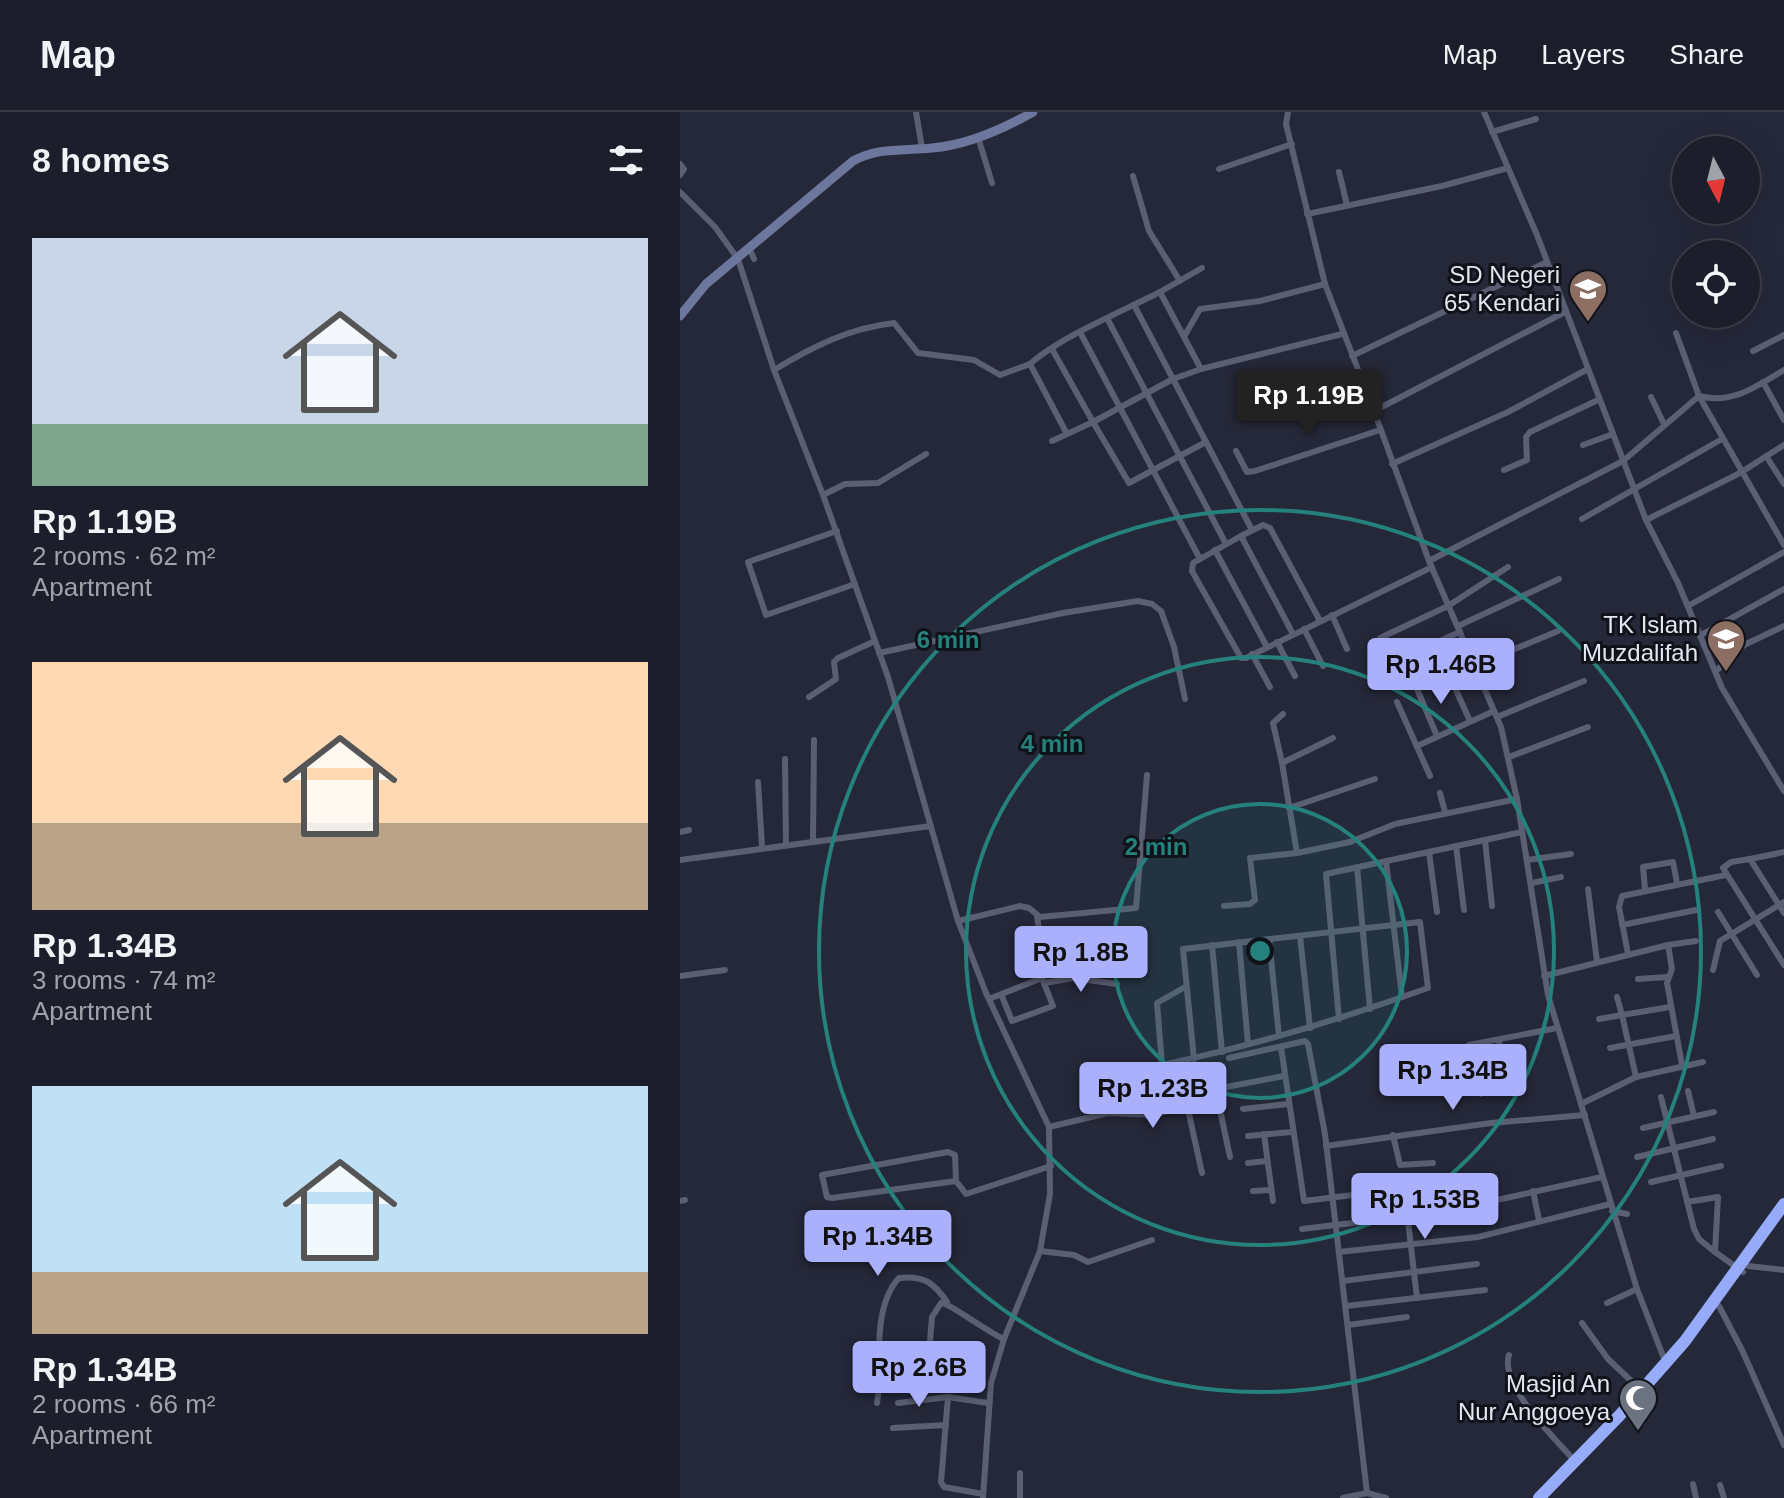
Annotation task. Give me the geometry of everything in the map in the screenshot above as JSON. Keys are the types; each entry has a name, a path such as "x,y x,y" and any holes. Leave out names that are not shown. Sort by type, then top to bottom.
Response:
{"highway":[{"path":"1550,1498 1719,1306 1784,1204"},
{"path":"1539,1498 1608,1433 1668,1364 1784,1215"}],"street":[{"path":"916,112 922,148"},
{"path":"680,316 699,290 738,259 752,254 853,161 876,150 922,148 978,137 1033,112"},
{"path":"1288,112 1286,124 1307,214 1342,334 1430,564 1496,714 1509,757 1532,883 1544,976 1557,1028 1637,1289 1659,1353 1668,1364"},
{"path":"1484,112 1547,262 1646,520 1741,724 1784,791"},
{"path":"1492,132 1536,119"},
{"path":"978,137 992,183"},
{"path":"1219,169 1292,144"},
{"path":"680,164 684,169 680,175"},
{"path":"1307,214 1508,168"},
{"path":"1339,172 1347,205"},
{"path":"1133,176 1149,231 1180,281"},
{"path":"680,192 715,227 738,259 774,370 837,531 879,653 958,921 989,999 1049,1127 1051,1166 1040,1251 1004,1339 988,1403 983,1496 941,1485 948,1397"},
{"path":"1352,356 1547,262"},
{"path":"774,370 859,328 894,323 918,353 974,360 1000,375 1030,364 1202,268"},
{"path":"1185,335 1195,312 1200,309 1260,301 1325,284"},
{"path":"1160,292 1201,369"},
{"path":"1134,305 1252,530"},
{"path":"1374,411 1565,312"},
{"path":"1108,320 1226,544"},
{"path":"1676,333 1699,396 1740,473 1784,545"},
{"path":"1081,334 1200,559"},
{"path":"1052,441 1173,379 1201,369 1342,334"},
{"path":"1753,351 1784,335"},
{"path":"1052,349 1125,481 1129,483 1206,442"},
{"path":"1030,364 1067,434"},
{"path":"1392,464 1508,412 1586,370"},
{"path":"1699,396 1712,400 1731,398 1784,370"},
{"path":"1306,392 1357,372"},
{"path":"1763,382 1784,420"},
{"path":"1320,621 1270,528 1263,525 1191,566 1241,658 1267,647 1304,629 1320,621 1332,615 1623,461 1699,396"},
{"path":"1651,397 1664,424"},
{"path":"1504,470 1527,460 1526,437 1530,432 1598,400"},
{"path":"1236,451 1247,472 1255,471 1380,430"},
{"path":"1583,445 1613,434"},
{"path":"1582,519 1722,439"},
{"path":"1646,520 1740,473 1784,445"},
{"path":"823,495 845,484 878,483 926,454"},
{"path":"1766,456 1784,484"},
{"path":"837,531 748,562 766,615 855,584"},
{"path":"1241,536 1293,634"},
{"path":"1215,550 1267,647"},
{"path":"1688,606 1784,552"},
{"path":"1380,638 1448,606 1508,567"},
{"path":"1410,654 1559,579"},
{"path":"1701,635 1784,589"},
{"path":"879,653 1063,613 1138,601 1152,604 1161,611 1174,647 1185,699"},
{"path":"1332,615 1347,649"},
{"path":"1716,671 1744,645 1784,626"},
{"path":"1304,629 1323,666"},
{"path":"1474,666 1558,631"},
{"path":"809,697 836,679 834,662 838,658 875,641"},
{"path":"1277,642 1295,676"},
{"path":"1252,654 1270,687"},
{"path":"1417,746 1470,721 1584,681"},
{"path":"1417,689 1437,736"},
{"path":"1456,690 1470,721"},
{"path":"1397,702 1430,776"},
{"path":"1283,714 1273,723 1297,853"},
{"path":"1509,757 1588,727"},
{"path":"1282,763 1333,738"},
{"path":"813,842 814,740"},
{"path":"785,759 786,844"},
{"path":"1037,916 1136,908 1147,775"},
{"path":"1289,808 1375,779"},
{"path":"758,782 762,846"},
{"path":"1440,793 1445,812"},
{"path":"1224,906 1250,904 1255,900 1250,858 1297,853 1350,842 1395,824 1517,799"},
{"path":"680,860 762,846 931,826"},
{"path":"680,832 689,830"},
{"path":"1339,1019 1326,874 1522,832"},
{"path":"1485,840 1492,906"},
{"path":"1456,846 1464,910"},
{"path":"1429,852 1437,912"},
{"path":"1784,863 1781,853 1727,863 1723,869 1784,965"},
{"path":"1527,860 1571,854"},
{"path":"1750,859 1782,903 1784,913"},
{"path":"1386,861 1402,997"},
{"path":"1645,889 1643,867 1669,861 1673,862 1677,883"},
{"path":"1357,867 1370,1009"},
{"path":"1628,954 1619,900 1645,889 1726,875"},
{"path":"1532,883 1561,877"},
{"path":"1588,889 1597,962"},
{"path":"1713,970 1716,947 1782,903"},
{"path":"958,921 1020,906 1029,908 1037,916 1042,950 1076,949"},
{"path":"1622,925 1696,910"},
{"path":"1718,912 1757,975"},
{"path":"1185,987 1157,1003 1162,1065 1194,1059 1310,1028 1428,988 1420,922 1183,949 1194,1059"},
{"path":"1300,936 1310,1028"},
{"path":"1269,939 1279,1036"},
{"path":"1544,976 1628,954 1696,941"},
{"path":"1239,942 1248,1044"},
{"path":"1212,945 1222,1052"},
{"path":"1668,945 1672,969 1667,977 1670,1007 1682,1065"},
{"path":"680,976 725,970"},
{"path":"1638,979 1667,977"},
{"path":"989,999 1001,994 1042,978 1053,1006 1012,1021 1001,994"},
{"path":"1044,983 1074,978 1117,984"},
{"path":"1617,997 1636,1077"},
{"path":"1599,1019 1670,1007"},
{"path":"1481,1094 1468,1047 1557,1028"},
{"path":"1610,1048 1676,1036"},
{"path":"1499,1040 1501,1062"},
{"path":"1229,1058 1305,1041 1308,1044 1326,1146 1367,1493"},
{"path":"1281,1047 1304,1201"},
{"path":"1581,1104 1636,1077 1703,1062"},
{"path":"1049,1127 1087,1115 1155,1115 1217,1096 1226,1087 1284,1076"},
{"path":"1688,1091 1694,1116"},
{"path":"1217,1096 1230,1157"},
{"path":"1661,1097 1696,1235 1715,1252 1743,1269 1784,1270"},
{"path":"1243,1109 1288,1104"},
{"path":"1187,1105 1202,1173"},
{"path":"1643,1128 1714,1112"},
{"path":"1326,1146 1393,1135 1585,1115"},
{"path":"1248,1136 1292,1132"},
{"path":"1264,1134 1273,1201"},
{"path":"1393,1135 1400,1165 1433,1163"},
{"path":"1637,1157 1713,1139"},
{"path":"956,1181 832,1198 827,1197 822,1175 948,1152 955,1155 956,1181 966,1194 1051,1166"},
{"path":"1248,1163 1267,1161"},
{"path":"1651,1182 1721,1166"},
{"path":"1302,1229 1478,1208 1492,1201 1602,1177"},
{"path":"1293,1203 1467,1181"},
{"path":"1404,1187 1417,1298"},
{"path":"1253,1191 1271,1190"},
{"path":"1533,1191 1539,1220"},
{"path":"1687,1202 1714,1197 1719,1199 1715,1252"},
{"path":"1339,1252 1478,1237 1539,1220 1611,1208 1627,1214"},
{"path":"1040,1251 1074,1255 1088,1262 1152,1240"},
{"path":"1343,1281 1477,1264"},
{"path":"877,1403 881,1375 878,1353 889,1288 899,1278 920,1277 936,1285 947,1302 972,1323 1004,1339"},
{"path":"1607,1303 1637,1289"},
{"path":"1346,1306 1485,1290"},
{"path":"881,1375 929,1354 935,1308 947,1302"},
{"path":"1719,1306 1784,1445"},
{"path":"1348,1325 1407,1317"},
{"path":"1582,1323 1608,1359 1642,1391"},
{"path":"1509,1355 1510,1374 1524,1400 1575,1461"},
{"path":"898,1403 948,1397 988,1403"},
{"path":"893,1428 946,1425"},
{"path":"1020,1473 1020,1498"},
{"path":"1693,1484 1696,1498"},
{"path":"1720,1485 1724,1498"},
{"path":"1343,1498 1367,1493 1386,1498"}],"place":[{"name":"SD Negeri 65 Kendari","path":"1588,323"},
{"name":"TK Islam Muzdalifah","path":"1726,673"},
{"name":"Masjid An Nur Anggoeya","path":"1638,1432"}]}
